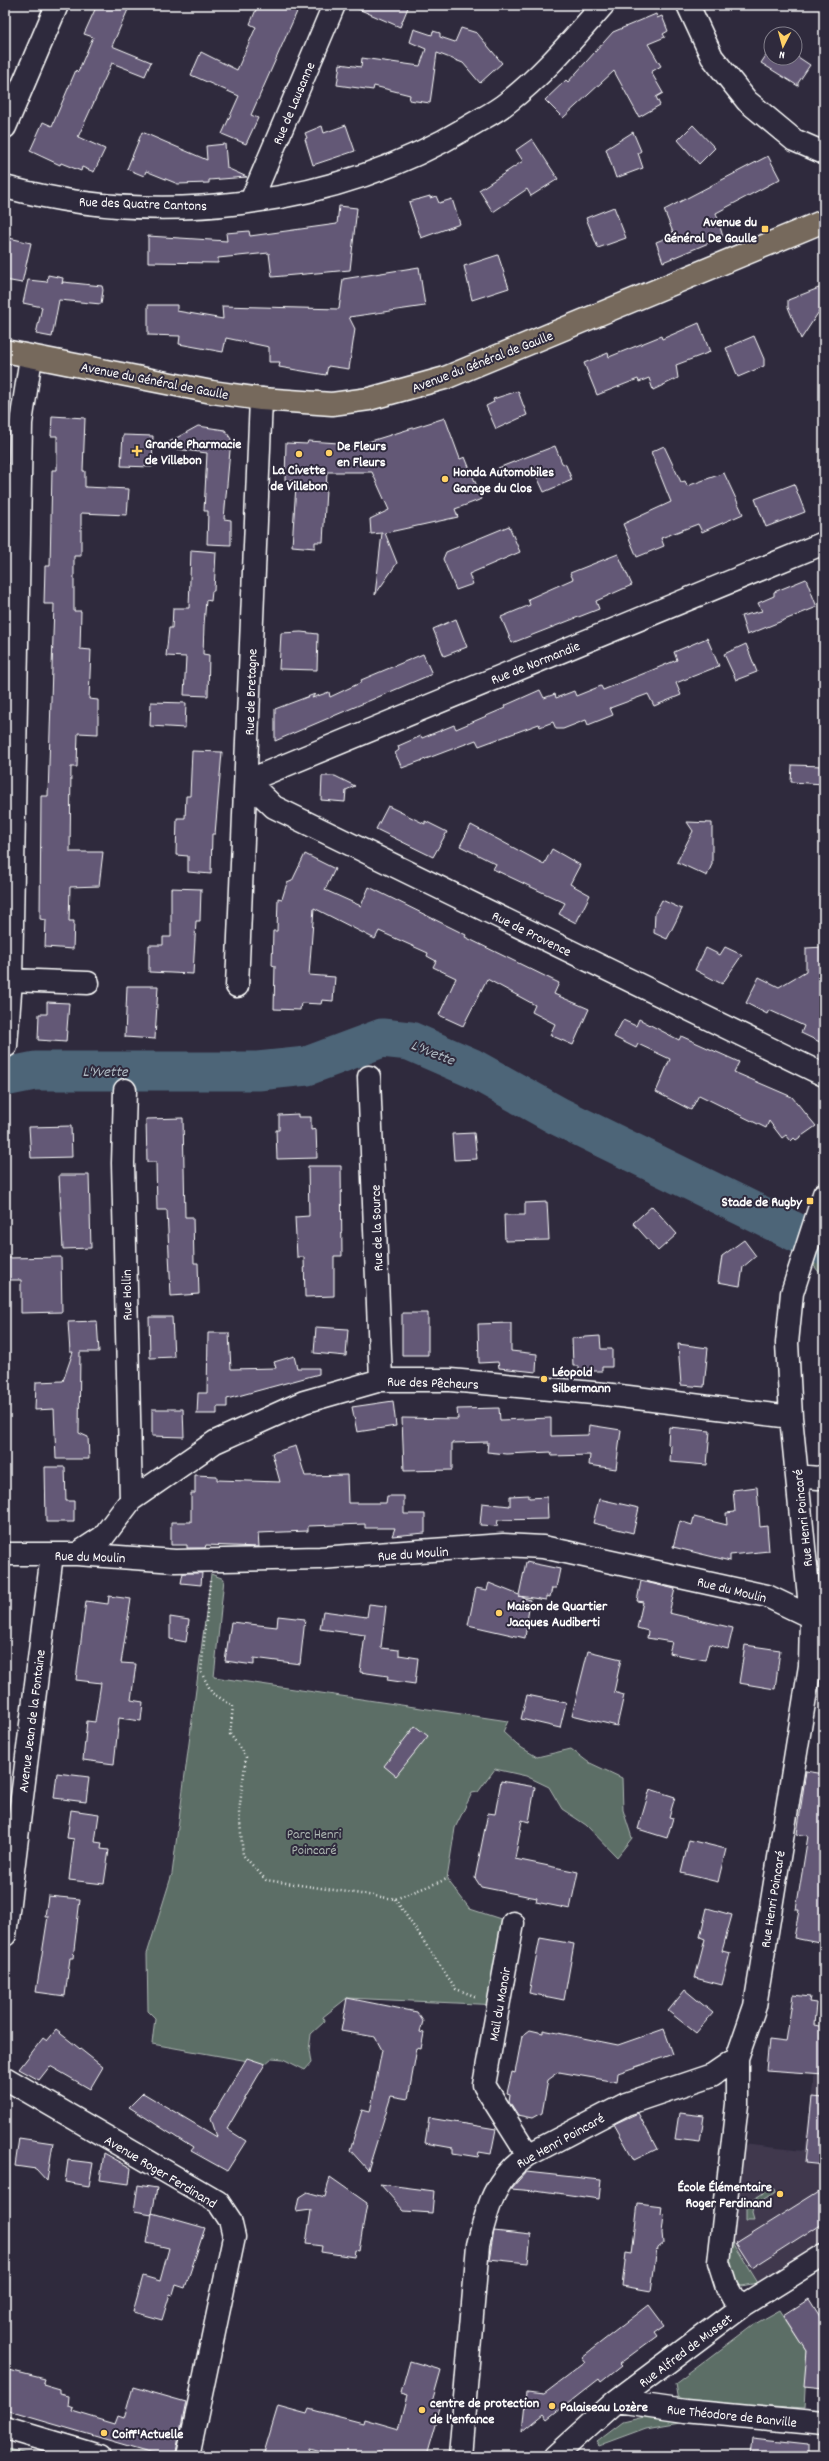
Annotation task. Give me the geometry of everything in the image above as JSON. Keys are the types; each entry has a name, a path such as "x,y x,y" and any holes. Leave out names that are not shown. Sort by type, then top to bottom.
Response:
{"main road":[{"name":"Avenue du Général de Gaulle","path":"5,351 212,392 261,399 332,404 369,399 430,383 824,221"}],"street":[{"path":"5,127 57,5"},
{"name":"Rue de Lausanne","path":"252,201 334,5"},
{"name":"Rue des Quatre Cantons","path":"5,187 70,200 130,205 197,208 252,201 304,192 393,166 449,138 507,103 557,58 603,5"},
{"path":"688,5 712,57 746,101 794,140 824,153"},
{"path":"6,1046 11,980 20,423 31,357"},
{"name":"Rue de Bretagne","path":"238,986 261,399"},
{"name":"Rue de Normandie","path":"246,781 824,543"},
{"name":"Rue de Provence","path":"246,781 274,807 824,1075"},
{"path":"11,980 88,983"},
{"name":"Rue de la Source","path":"369,1077 381,1380"},
{"name":"Rue Hollin","path":"125,1090 123,1163 131,1500"},
{"name":"Rue Henri Poincaré","path":"460,2456 478,2245 485,2220 499,2183 513,2164 528,2155 626,2104 712,2075 737,2058 755,2006 818,1618 797,1476 791,1417 787,1343 792,1293 801,1261 821,1208"},
{"name":"Rue des Pêcheurs","path":"77,1554 103,1537 131,1500 215,1442 304,1402 381,1380 450,1380 611,1395 791,1417"},
{"path":"797,1476 818,1478 824,1476"},
{"name":"Rue du Moulin","path":"5,1554 77,1554 175,1561 320,1558 503,1545 543,1547 767,1596 818,1618"},
{"name":"Avenue Jean de la Fontaine","path":"5,1935 52,1554"},
{"name":"Mail du Manoir","path":"513,1923 484,2086 528,2155"},
{"path":"737,2058 737,2104 719,2262 730,2293 733,2298 744,2305"},
{"name":"Avenue Roger Ferdinand","path":"5,2078 218,2202 230,2220 234,2238 188,2456"},
{"name":"Rue Alfred de Musset","path":"555,2456 616,2401 744,2305 824,2255"},
{"name":"Rue Théodore de Banville","path":"616,2401 684,2411 824,2424"},
{"path":"5,2428 99,2456"}],"path":[{"path":"212,1560 201,1672 212,1693 233,1706 230,1734 246,1757 239,1812 243,1855 266,1880 395,1899 447,1879"},
{"path":"395,1899 456,1989 499,2005"}],"shaded area":[{"name":"École Élémentaire Roger Ferdinand","path":"819,2042 824,2042 824,2244 758,2283 734,2244 732,2236 741,2144 804,2151"}],"green space":[{"path":"824,1238 824,1278 814,1266"},
{"name":"Parc Henri Poincaré","path":"211,1574 224,1579 214,1677 508,1721 503,1732 517,1745 537,1757 571,1749 588,1762 622,1778 623,1810 632,1838 617,1857 586,1825 562,1809 549,1787 526,1776 495,1769 478,1792 472,1793 455,1828 447,1879 470,1909 513,1923 499,2005 347,1998 323,2017 324,2022 311,2034 309,2050 311,2063 305,2070 283,2059 272,2058 265,2064 152,2044 155,2018 148,2011 147,1954 172,1874"},
{"path":"768,2190 774,2190 775,2193 754,2205 752,2213 754,2220 746,2220 746,2204"},
{"path":"732,2236 734,2244 758,2283 741,2286 731,2276 728,2264"},
{"path":"780,2310 807,2351 804,2409 678,2401 675,2384 753,2325"},
{"path":"643,2417 681,2420 681,2422 646,2428 600,2445 597,2441 622,2422"},
{"path":"5,2448 33,2456 9,2456 5,2454"}],"building":[{"path":"97,5 130,5 112,46 151,62 145,76 112,63 78,137 105,149 94,172 82,167 81,171 61,163 60,165 30,151 43,122 52,126 76,70 78,72 93,37 84,34"},
{"path":"258,5 300,5 251,115 258,118 246,144 222,134 239,96 191,75 201,52 237,70 256,27 250,24"},
{"path":"349,5 409,5 400,27"},
{"path":"656,14 657,18 662,16 668,31 663,34 665,37 648,44 661,66 651,72 663,93 656,97 660,105 639,117 614,71 563,118 545,100 566,80 568,82 613,32"},
{"path":"461,28 477,33 502,63 480,83 463,63 437,53 430,103 409,100 410,95 374,86 373,90 337,85 340,64 361,67 362,58 420,66 426,49 410,42 414,29 432,35 433,31 440,33 440,37 455,42"},
{"path":"803,60 810,65 798,83 798,86 766,66 803,66"},
{"path":"346,125 355,151 313,165 305,139 307,138 305,133 322,126 324,133"},
{"path":"693,125 715,148 699,164 678,140"},
{"path":"142,132 207,160 206,146 225,144 227,168 247,177 209,180 209,183 178,184 146,171 144,176 127,169"},
{"path":"633,132 641,151 638,153 643,168 616,178 606,149"},
{"path":"532,139 558,179 531,196 527,189 493,212 479,190 523,161 516,150"},
{"path":"768,156 780,179 716,213 723,237 663,262 656,242 674,235 664,210"},
{"path":"430,196 430,198 436,196 439,203 452,199 460,224 421,238 409,202"},
{"path":"339,206 357,208 350,270 272,277 269,253 218,258 218,263 148,262 148,236 227,241 226,233 249,231 250,236 337,224"},
{"path":"614,207 626,238 598,248 586,218"},
{"path":"9,238 31,243 22,283 5,280 5,255"},
{"path":"498,255 509,288 472,300 464,266"},
{"path":"419,267 425,306 349,317 355,329 349,369 328,366 326,375 279,367 280,362 269,362 269,347 226,338 223,352 179,344 180,336 148,335 148,305 177,305 177,311 223,319 222,306 339,309 343,279"},
{"path":"48,275 63,278 62,284 63,282 102,286 103,290 101,304 59,300 52,337 36,334 42,307 23,303 28,280 47,282"},
{"path":"824,286 824,304 801,339 788,307 788,300"},
{"path":"699,323 710,352 676,365 678,378 653,390 649,378 639,382 638,379 597,395 584,363 608,353 609,357 661,336 662,339"},
{"path":"754,336 764,359 764,366 738,377 726,348"},
{"path":"518,391 527,415 496,429 486,406 494,402 493,399"},
{"path":"52,416 85,418 83,471 85,471 85,487 129,489 127,515 81,513 81,556 74,556 74,611 81,611 80,649 91,650 89,699 98,700 98,734 78,733 77,767 71,767 70,852 103,852 99,886 70,887 69,921 74,921 73,949 45,947 46,920 40,919 41,796 48,796 54,604 44,604 45,566 50,566 52,470 57,470 57,436 51,436"},
{"path":"445,418 460,459 465,457 482,499 455,509 458,517 385,533 397,563 375,595 382,533 371,534 370,519 389,510 372,472 327,472 323,542 315,542 315,548 292,546 296,485 294,485 294,481 285,480 286,443 307,444 308,441 339,443 342,450"},
{"path":"198,426 225,430 231,439 224,519 231,520 231,545 207,544 208,511 204,511 207,453 160,447"},
{"name":"Grande Pharmacie de Villebon","path":"123,435 153,436 152,467 121,466"},
{"path":"555,446 562,463 566,465 572,480 544,492 534,470 501,477 498,468"},
{"path":"664,446 681,482 685,481 687,486 724,473 743,514 702,532 698,524 661,538 664,546 637,557 623,524 671,502 651,452"},
{"path":"794,484 805,512 766,527 755,499"},
{"path":"509,526 520,552 469,574 473,584 456,590 443,559 446,552"},
{"path":"191,550 216,552 214,591 212,591 211,601 206,600 204,625 203,654 209,655 208,696 184,695 186,657 166,656 169,628 172,628 173,608 189,608"},
{"path":"618,554 632,585 596,601 599,609 512,643 501,617 530,605 528,599 573,579 570,573"},
{"path":"806,579 817,607 747,635 741,616 762,611 758,603 774,596 774,592"},
{"path":"456,619 467,647 444,656 433,629"},
{"path":"301,632 318,634 317,670 279,669 281,633"},
{"path":"707,638 719,666 676,683 681,695 654,706 648,694 610,708 613,715 588,725 586,720 563,729 556,729 553,722 540,727 539,724 479,746 476,740 402,768 395,753 399,750 398,746 421,736 422,738 454,725 456,729 505,708 504,706 540,690 544,698 555,694 556,698 574,691 576,696 601,686 603,690 677,660 674,652"},
{"path":"746,644 757,672 736,680 724,654"},
{"path":"423,654 432,674 275,741 275,709 315,694 312,698 329,692 330,697 362,682 361,680"},
{"path":"151,702 186,703 185,728 150,726"},
{"path":"192,751 222,752 215,834 212,834 211,874 188,872 188,856 176,855 177,818 185,818 186,796 190,796"},
{"path":"792,765 824,766 824,784 791,782"},
{"path":"322,776 335,776 355,786 346,790 345,802 321,800"},
{"path":"388,806 425,824 425,821 447,832 433,857 376,829"},
{"path":"687,822 712,823 712,864 707,876 677,862 693,831"},
{"path":"471,825 544,864 552,849 580,865 570,884 590,895 576,923 559,914 565,903 493,869 496,864 460,846"},
{"path":"305,854 335,869 325,890 361,906 369,887 466,935 465,937 559,983 554,994 589,1009 573,1045 550,1035 555,1024 532,1012 535,1005 487,979 463,1026 439,1015 456,978 433,967 436,961 427,956 428,953 379,931 375,939 314,908 309,975 335,977 333,1001 322,1000 321,1004 301,1003 300,1010 274,1009 275,966 272,965 273,931 277,931 278,898 282,899 287,883 292,881"},
{"path":"171,888 201,889 200,921 196,921 193,974 149,972 149,945 163,945 163,937 171,937"},
{"path":"662,900 682,909 667,939 654,933 655,913"},
{"path":"725,947 742,955 722,984 695,970 706,948 720,955"},
{"path":"824,947 824,1044 801,1033 804,1026 769,1010 767,1014 746,1003 759,977 779,987 806,971 806,948"},
{"path":"127,986 158,986 155,1039 125,1037"},
{"path":"47,1002 69,1003 66,1042 38,1040 39,1014 47,1014"},
{"path":"639,1019 679,1040 681,1036 739,1062 734,1072 792,1097 816,1126 796,1140 794,1138 791,1141 786,1135 782,1138 769,1121 766,1128 699,1095 691,1110 656,1092 670,1059 638,1044 636,1048 614,1037 623,1020 636,1026"},
{"path":"298,1114 298,1117 311,1117 311,1130 316,1129 317,1158 277,1159 276,1130 279,1130 279,1115"},
{"path":"183,1118 185,1217 193,1217 194,1263 198,1263 199,1294 171,1296 167,1210 157,1210 156,1162 147,1162 146,1119"},
{"path":"71,1126 72,1157 31,1158 29,1127"},
{"path":"474,1133 477,1159 454,1160 452,1134"},
{"path":"308,1166 341,1166 342,1256 334,1256 334,1296 305,1297 304,1257 297,1257 295,1217 309,1216"},
{"path":"59,1175 89,1175 91,1248 63,1249"},
{"path":"547,1202 549,1240 505,1241 504,1215 525,1215 525,1203"},
{"path":"652,1206 677,1234 658,1251 633,1223"},
{"path":"744,1240 756,1256 743,1267 740,1286 718,1282 722,1256"},
{"path":"61,1257 62,1312 21,1313 21,1280 8,1280 7,1258"},
{"path":"402,1313 428,1313 428,1355 402,1355"},
{"path":"149,1317 172,1317 174,1357 150,1358"},
{"path":"97,1321 99,1352 80,1352 79,1433 88,1437 89,1459 56,1459 54,1409 35,1410 36,1382 63,1381 73,1352 70,1352 68,1322"},
{"path":"511,1323 511,1351 537,1354 536,1372 499,1368 498,1362 479,1363 478,1324"},
{"path":"316,1327 348,1329 346,1356 314,1353"},
{"path":"208,1333 229,1333 231,1369 276,1368 274,1362 294,1356 297,1368 319,1368 319,1374 227,1399 227,1407 217,1407 217,1414 197,1414 198,1393 207,1393"},
{"path":"600,1336 601,1349 612,1349 612,1367 602,1367 602,1371 579,1371 579,1366 573,1366 572,1338"},
{"path":"678,1344 708,1348 704,1387 681,1385"},
{"path":"393,1401 396,1426 357,1432 352,1407"},
{"path":"499,1408 500,1420 551,1418 551,1436 588,1435 589,1425 621,1430 616,1469 589,1465 590,1455 552,1456 551,1452 506,1454 487,1452 488,1442 452,1443 452,1470 404,1471 402,1418 458,1419 457,1409"},
{"path":"152,1409 183,1409 184,1437 152,1436"},
{"path":"669,1427 710,1431 707,1465 670,1462 671,1445 668,1444"},
{"path":"296,1446 305,1476 347,1475 348,1503 386,1503 387,1496 404,1496 404,1514 425,1514 425,1533 392,1536 395,1528 365,1528 365,1524 308,1526 308,1531 258,1533 259,1547 206,1545 205,1548 187,1548 187,1545 171,1545 171,1522 191,1522 191,1493 195,1493 195,1475 217,1476 217,1480 280,1482 272,1453"},
{"path":"45,1467 65,1467 66,1501 74,1501 74,1522 46,1522"},
{"path":"757,1487 760,1527 767,1526 769,1551 730,1555 730,1561 673,1547 680,1521 692,1525 694,1517 727,1525 726,1513 735,1512 733,1490"},
{"path":"529,1495 529,1498 547,1497 548,1519 498,1520 497,1526 480,1525 482,1503 510,1506 510,1496"},
{"path":"599,1499 639,1508 633,1533 593,1523"},
{"name":"Maison de Quartier Jacques Audiberti","path":"526,1562 560,1569 556,1588 552,1588 550,1597 546,1596 546,1600 519,1596 530,1600 525,1638 468,1625 476,1588 487,1590 489,1583 519,1595"},
{"path":"183,1573 202,1573 201,1585 181,1583"},
{"path":"641,1581 675,1589 669,1613 733,1628 728,1649 709,1644 705,1660 669,1653 672,1642 647,1638 648,1631 637,1628 643,1602 637,1601"},
{"path":"109,1596 131,1599 121,1663 136,1664 131,1700 143,1702 141,1721 119,1718 114,1764 83,1760 87,1721 95,1722 101,1683 76,1680 86,1601 108,1604"},
{"path":"369,1604 386,1606 381,1648 399,1650 399,1655 418,1658 415,1684 387,1680 388,1676 360,1672 365,1635 320,1629 323,1611 367,1617"},
{"path":"278,1616 305,1619 300,1664 254,1658 254,1665 225,1661 231,1622 277,1627"},
{"path":"170,1617 189,1620 186,1642 170,1639"},
{"path":"745,1645 780,1650 775,1689 739,1683"},
{"path":"588,1651 621,1659 614,1692 624,1695 617,1726 572,1715"},
{"path":"527,1695 566,1703 560,1728 521,1719"},
{"path":"415,1726 428,1736 396,1776 384,1766"},
{"path":"806,1771 824,1774 824,1944 794,1938 799,1910 796,1910 808,1836 797,1834"},
{"path":"57,1773 89,1777 86,1802 54,1798"},
{"path":"501,1781 535,1787 529,1822 522,1820 515,1859 578,1872 570,1909 536,1902 537,1898 481,1887 475,1878 488,1813 495,1814"},
{"path":"650,1789 675,1797 669,1817 673,1818 667,1838 638,1829"},
{"path":"71,1810 99,1814 95,1842 102,1843 101,1849 109,1850 104,1884 69,1880 74,1839 67,1838"},
{"path":"689,1840 726,1849 718,1882 681,1873"},
{"path":"48,1896 80,1899 73,1958 70,1958 65,1996 36,1992 48,1916 45,1916"},
{"path":"707,1908 732,1915 722,1951 730,1953 722,1985 695,1978 705,1939 700,1937"},
{"path":"540,1938 574,1944 564,2000 529,1993"},
{"path":"685,1990 713,2013 696,2033 668,2011"},
{"path":"793,1995 810,1997 809,2002 816,2003 814,2025 824,2027 824,2074 766,2070 769,2040 786,2042"},
{"path":"347,1998 417,2012 423,2021 420,2032 424,2033 421,2049 417,2048 408,2099 391,2096 368,2170 350,2150 362,2110 370,2112 382,2050 375,2037 341,2031"},
{"path":"664,2029 673,2054 618,2073 617,2082 559,2072 548,2080 542,2113 533,2118 518,2115 509,2101 510,2094 507,2093 512,2072 515,2073 522,2036 530,2030 543,2033 543,2030 618,2045"},
{"path":"56,2030 103,2067 90,2089 50,2066 39,2080 19,2069 43,2038 47,2041"},
{"path":"247,2058 265,2064 227,2129 246,2141 227,2171 191,2151 193,2148 129,2107 143,2093 217,2137 211,2118"},
{"path":"812,2097 824,2098 824,2165 805,2163"},
{"path":"638,2113 657,2149 634,2160 614,2124"},
{"path":"679,2113 704,2116 700,2142 675,2139"},
{"path":"429,2118 496,2129 491,2154 479,2152 478,2157 453,2153 453,2148 425,2143"},
{"path":"19,2138 53,2143 47,2181 36,2169 15,2166"},
{"path":"104,2153 131,2168 129,2184 100,2180"},
{"path":"68,2160 93,2163 89,2186 65,2182"},
{"path":"526,2172 601,2180 599,2199 535,2190 511,2189"},
{"path":"330,2177 367,2203 359,2251 355,2250 354,2257 321,2252 322,2246 306,2244 311,2210 296,2212 299,2197 307,2192 325,2197"},
{"path":"380,2184 434,2191 432,2213 404,2211"},
{"path":"138,2185 157,2188 152,2214 134,2211"},
{"path":"824,2188 824,2222 752,2268 736,2243"},
{"path":"638,2203 662,2206 661,2214 664,2215 662,2233 663,2243 657,2248 651,2291 622,2286 626,2253 632,2254"},
{"path":"152,2213 205,2228 185,2288 176,2285 173,2295 170,2294 162,2320 133,2312 143,2276 160,2281 169,2248 147,2243"},
{"path":"494,2231 531,2235 528,2263 489,2259"},
{"path":"809,2299 824,2323 824,2388 804,2386 807,2351 784,2315"},
{"path":"649,2305 664,2325 654,2332 657,2336 619,2364 621,2366 601,2382 599,2379 548,2419 544,2414 522,2432 526,2392 544,2394 586,2362 582,2357"},
{"name":"centre de protection de l'enfance","path":"410,2361 441,2370 432,2402 441,2404 426,2456 396,2456 378,2451 376,2456 338,2456 309,2448 307,2456 263,2456 278,2406 307,2414 309,2409 363,2423 364,2419 399,2429 408,2395 401,2393"},
{"path":"5,2369 45,2379 43,2385 60,2390 60,2394 69,2396 68,2406 73,2408 72,2411 115,2424 118,2416 124,2418 133,2387 186,2402 176,2452 170,2456 163,2456 5,2410"},
{"path":"752,2438 808,2444 808,2456 750,2456"}],"waterway":[{"name":"L'Yvette","path":"5,1077 35,1071 258,1071 307,1066 382,1038 410,1041 472,1068 558,1116 824,1246"}],"place":[{"name":"Avenue du Général De Gaulle","path":"765,229"},
{"name":"Grande Pharmacie de Villebon","path":"137,451"},
{"name":"De Fleurs en Fleurs","path":"329,453"},
{"name":"La Civette de Villebon","path":"299,454"},
{"name":"Honda Automobiles Garage du Clos","path":"445,479"},
{"name":"Stade de Rugby","path":"810,1201"},
{"name":"Léopold Silbermann","path":"544,1379"},
{"name":"Maison de Quartier Jacques Audiberti","path":"499,1613"},
{"name":"École Élémentaire Roger Ferdinand","path":"780,2194"},
{"name":"Palaiseau Lozère","path":"552,2406"},
{"name":"centre de protection de l'enfance","path":"422,2410"},
{"name":"Coiff'Actuelle","path":"104,2433"}]}
